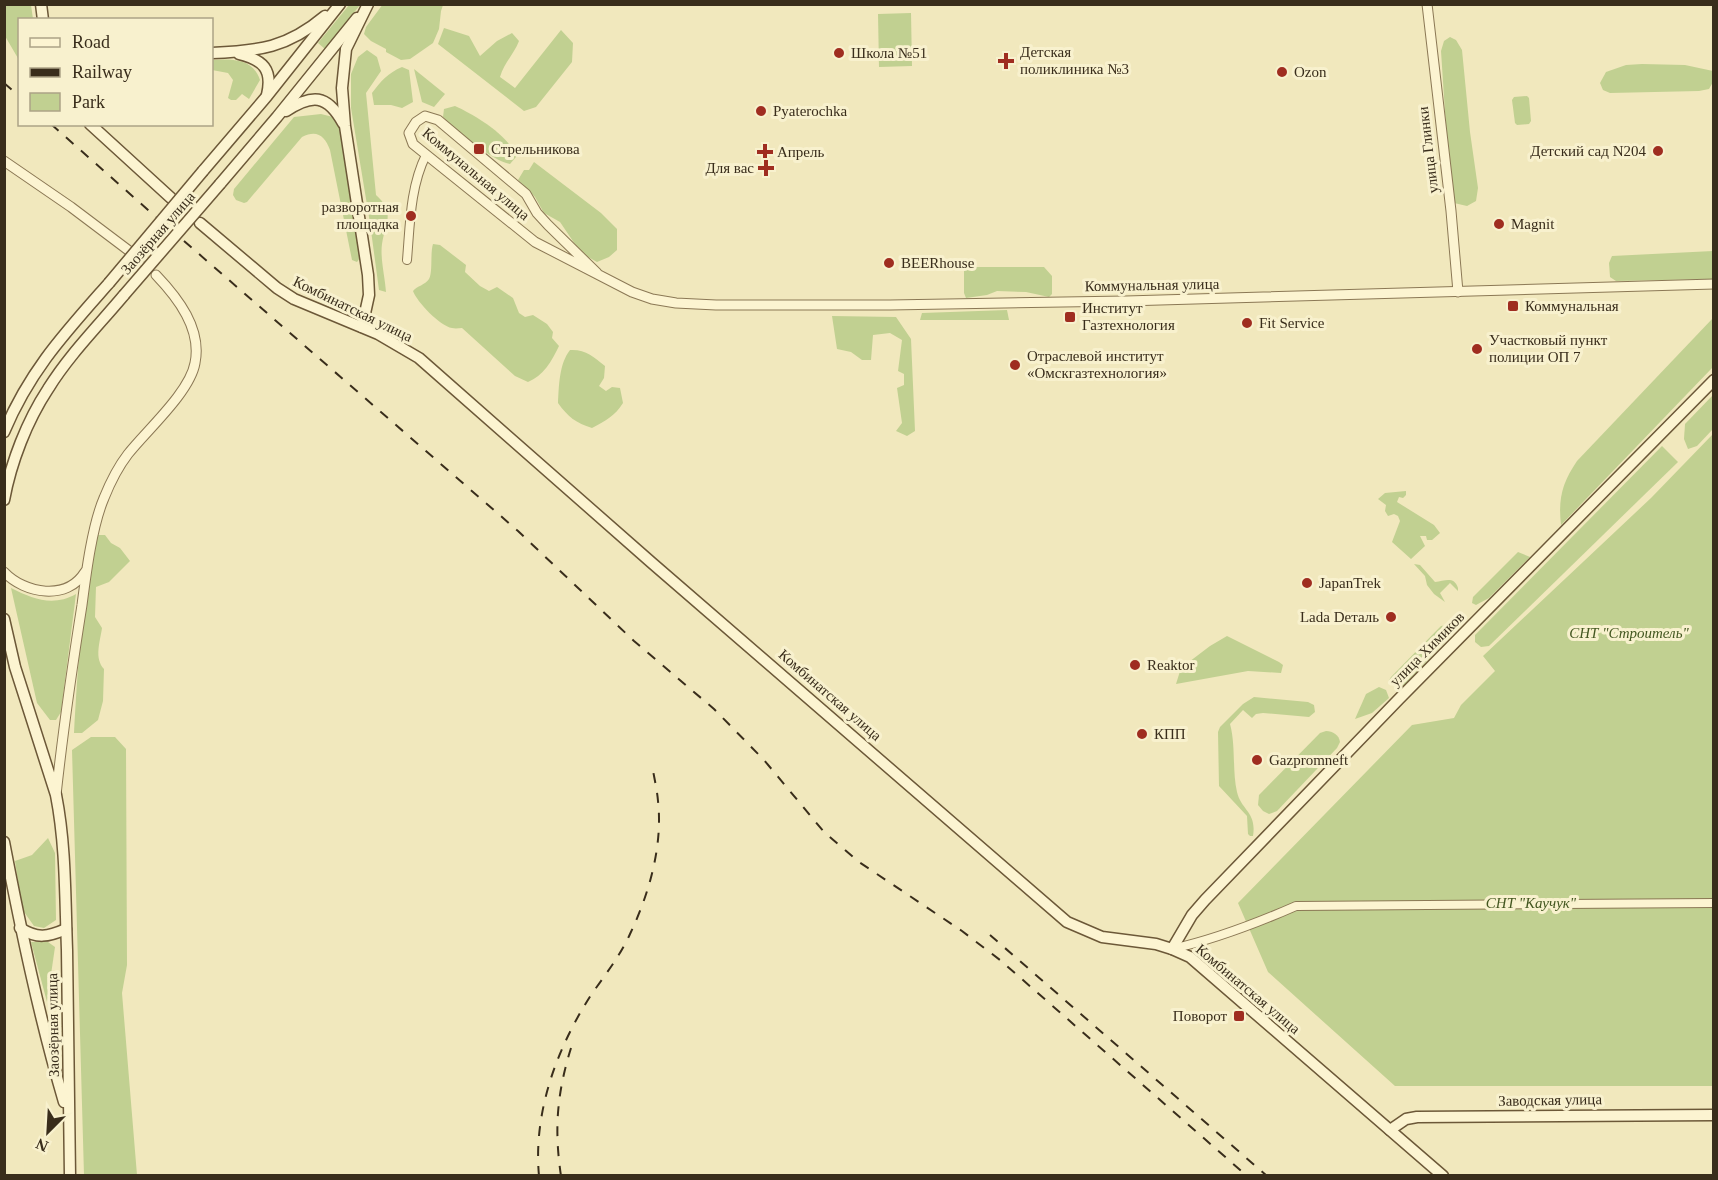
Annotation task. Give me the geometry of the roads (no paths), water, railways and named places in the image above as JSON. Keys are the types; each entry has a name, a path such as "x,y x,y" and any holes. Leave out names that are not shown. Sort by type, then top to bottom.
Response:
{"main road":[{"path":"213,53 269,48 286,42 302,33 339,4"},
{"name":"Заозёрная улица","path":"4,432 29,381 45,358 267,96 339,4"},
{"path":"362,327 369,295 369,275 345,126 342,88 346,49 367,4"},
{"name":"Заозёрная улица","path":"4,500 17,453 47,390 61,370 277,117 367,4"},
{"path":"230,52 254,58 261,63 269,78 267,96"},
{"path":"277,117 301,101 312,98 322,100 332,106 345,126"},
{"path":"92,126 171,198"},
{"name":"Комбинатская улица","path":"200,223 277,288 294,299 362,327 400,345 420,358 652,563 1067,922 1102,937 1156,944 1190,957 1443,1176"},
{"name":"улица Химиков","path":"1173,949 1192,915 1219,886 1391,707 1713,381"},
{"name":"Заозёрная улица","path":"4,619 15,667 56,795 64,856 69,1117"},
{"name":"Заозёрная улица","path":"4,842 20,928 46,1040 69,1117"},
{"path":"20,928 31,935 40,937 66,929"},
{"name":"Заводская улица","path":"1390,1130 1406,1119 1417,1117 1713,1115"},
{"path":"69,1117 70,1176"}],"street":[{"name":"улица Глинки","path":"1427,4 1458,292"},
{"name":"Коммунальная улица","path":"597,273 537,213 526,194 438,120 425,116 416,122 409,133 412,144 535,242 632,292 652,299 676,303 716,305 1114,301 1713,284"},
{"path":"407,260 413,195 426,155"},
{"path":"4,161 128,250"},
{"name":"Заозёрная улица","path":"56,795 84,592 103,501 113,478 127,456 178,395 192,374 195,363 195,343 184,310 176,296 156,275"},
{"path":"4,572 26,588 57,591 81,579 88,567"},
{"path":"1173,949 1211,940 1296,906 1713,903"}],"tunnel":[{"path":"171,198 198,222"},
{"path":"129,251 152,271"}],"railway":[{"path":"4,83 18,95"},
{"path":"53,126 156,217"},
{"path":"184,241 518,531 634,641 714,709 764,760 824,832 859,862 962,931 1000,960 1247,1176"},
{"path":"539,1176 540,1128 550,1081 558,1059 579,1015 626,942 649,886 656,852 659,818 658,796 652,765"},
{"path":"990,935 1267,1176"},
{"path":"561,1176 558,1111 571,1048"}],"place":[{"name":"Школа №51","path":"839,53"},
{"name":"Детская поликлиника №3","path":"1006,61"},
{"name":"Ozon","path":"1282,72"},
{"name":"Pyaterochka","path":"761,111"},
{"name":"Стрельникова","path":"479,149"},
{"name":"Детский сад N204","path":"1658,151"},
{"name":"Апрель","path":"765,152"},
{"name":"Для вас","path":"766,168"},
{"name":"разворотная площадка","path":"411,216"},
{"name":"Magnit","path":"1499,224"},
{"name":"BEERhouse","path":"889,263"},
{"name":"Коммунальная","path":"1513,306"},
{"name":"Институт Газтехнология","path":"1070,317"},
{"name":"Fit Service","path":"1247,323"},
{"name":"Участковый пункт полиции ОП 7","path":"1477,349"},
{"name":"Отраслевой институт «Омскгазтехнология»","path":"1015,365"},
{"name":"JapanTrek","path":"1307,583"},
{"name":"Lada Dеталь","path":"1391,617"},
{"name":"Reaktor","path":"1135,665"},
{"name":"КПП","path":"1142,734"},
{"name":"Gazpromneft","path":"1257,760"},
{"name":"Поворот","path":"1239,1016"}],"park label":[{"name":"СНТ \"Строитель\"","path":"1629,633"},
{"name":"СНТ \"Каучук\"","path":"1531,903"}]}
